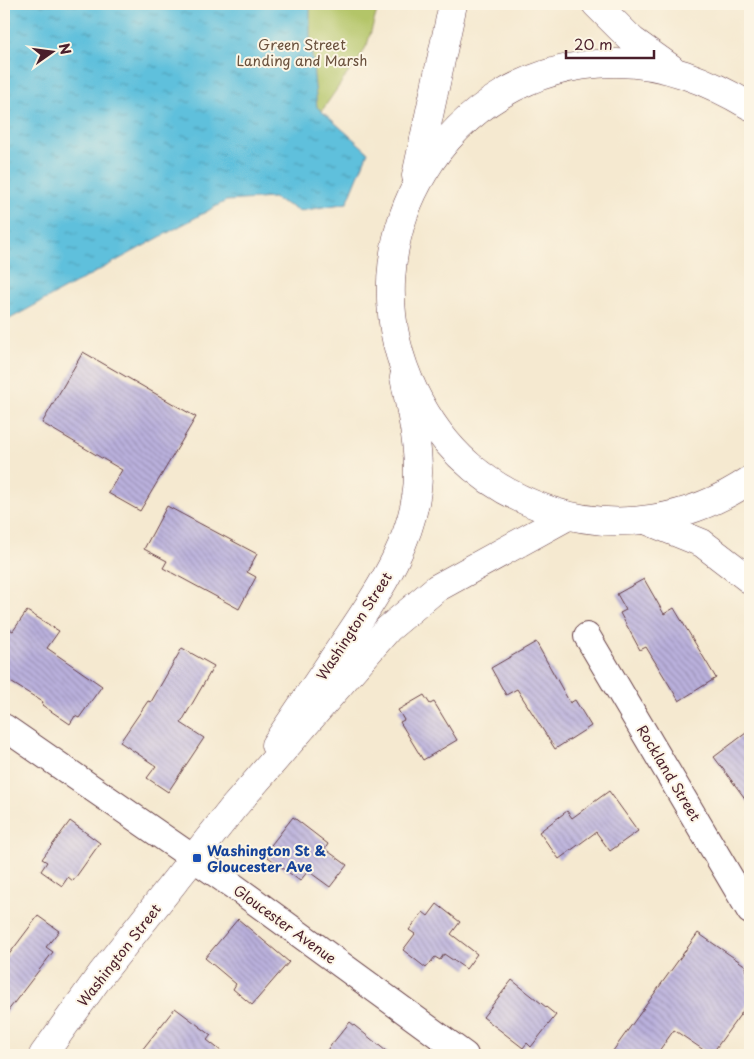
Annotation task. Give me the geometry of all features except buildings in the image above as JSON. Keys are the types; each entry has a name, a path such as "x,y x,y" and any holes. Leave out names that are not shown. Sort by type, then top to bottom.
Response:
{"main road":[{"path":"453,4 413,190 398,233 391,275 392,325 402,366 427,417 449,446 484,478 522,500 568,516 608,522 648,521 713,503 750,480"},
{"path":"596,4 632,40 672,69"},
{"path":"413,190 434,157 459,128 494,100 525,83 556,72 588,65 615,63 672,69 719,87 750,106"},
{"name":"Washington Street","path":"233,808 383,585 400,551 417,491 418,455 402,366"},
{"name":"Washington Street","path":"43,1055 102,973 233,808 388,628 437,588 568,516"},
{"path":"648,521 702,543 750,580"}],"street":[{"name":"Rockland Street","path":"587,636 750,911"},
{"name":"Gloucester Avenue","path":"4,727 194,859 463,1054"}],"green space":[{"name":"Green Street Landing and Marsh","path":"136,4 379,4 367,45 357,63 321,112"}],"water":[{"path":"4,4 310,4 310,36 317,107 368,152 347,203 300,211 273,198 226,201 4,322"}],"place":[{"name":"Washington St & Gloucester Ave","path":"197,858"}]}
